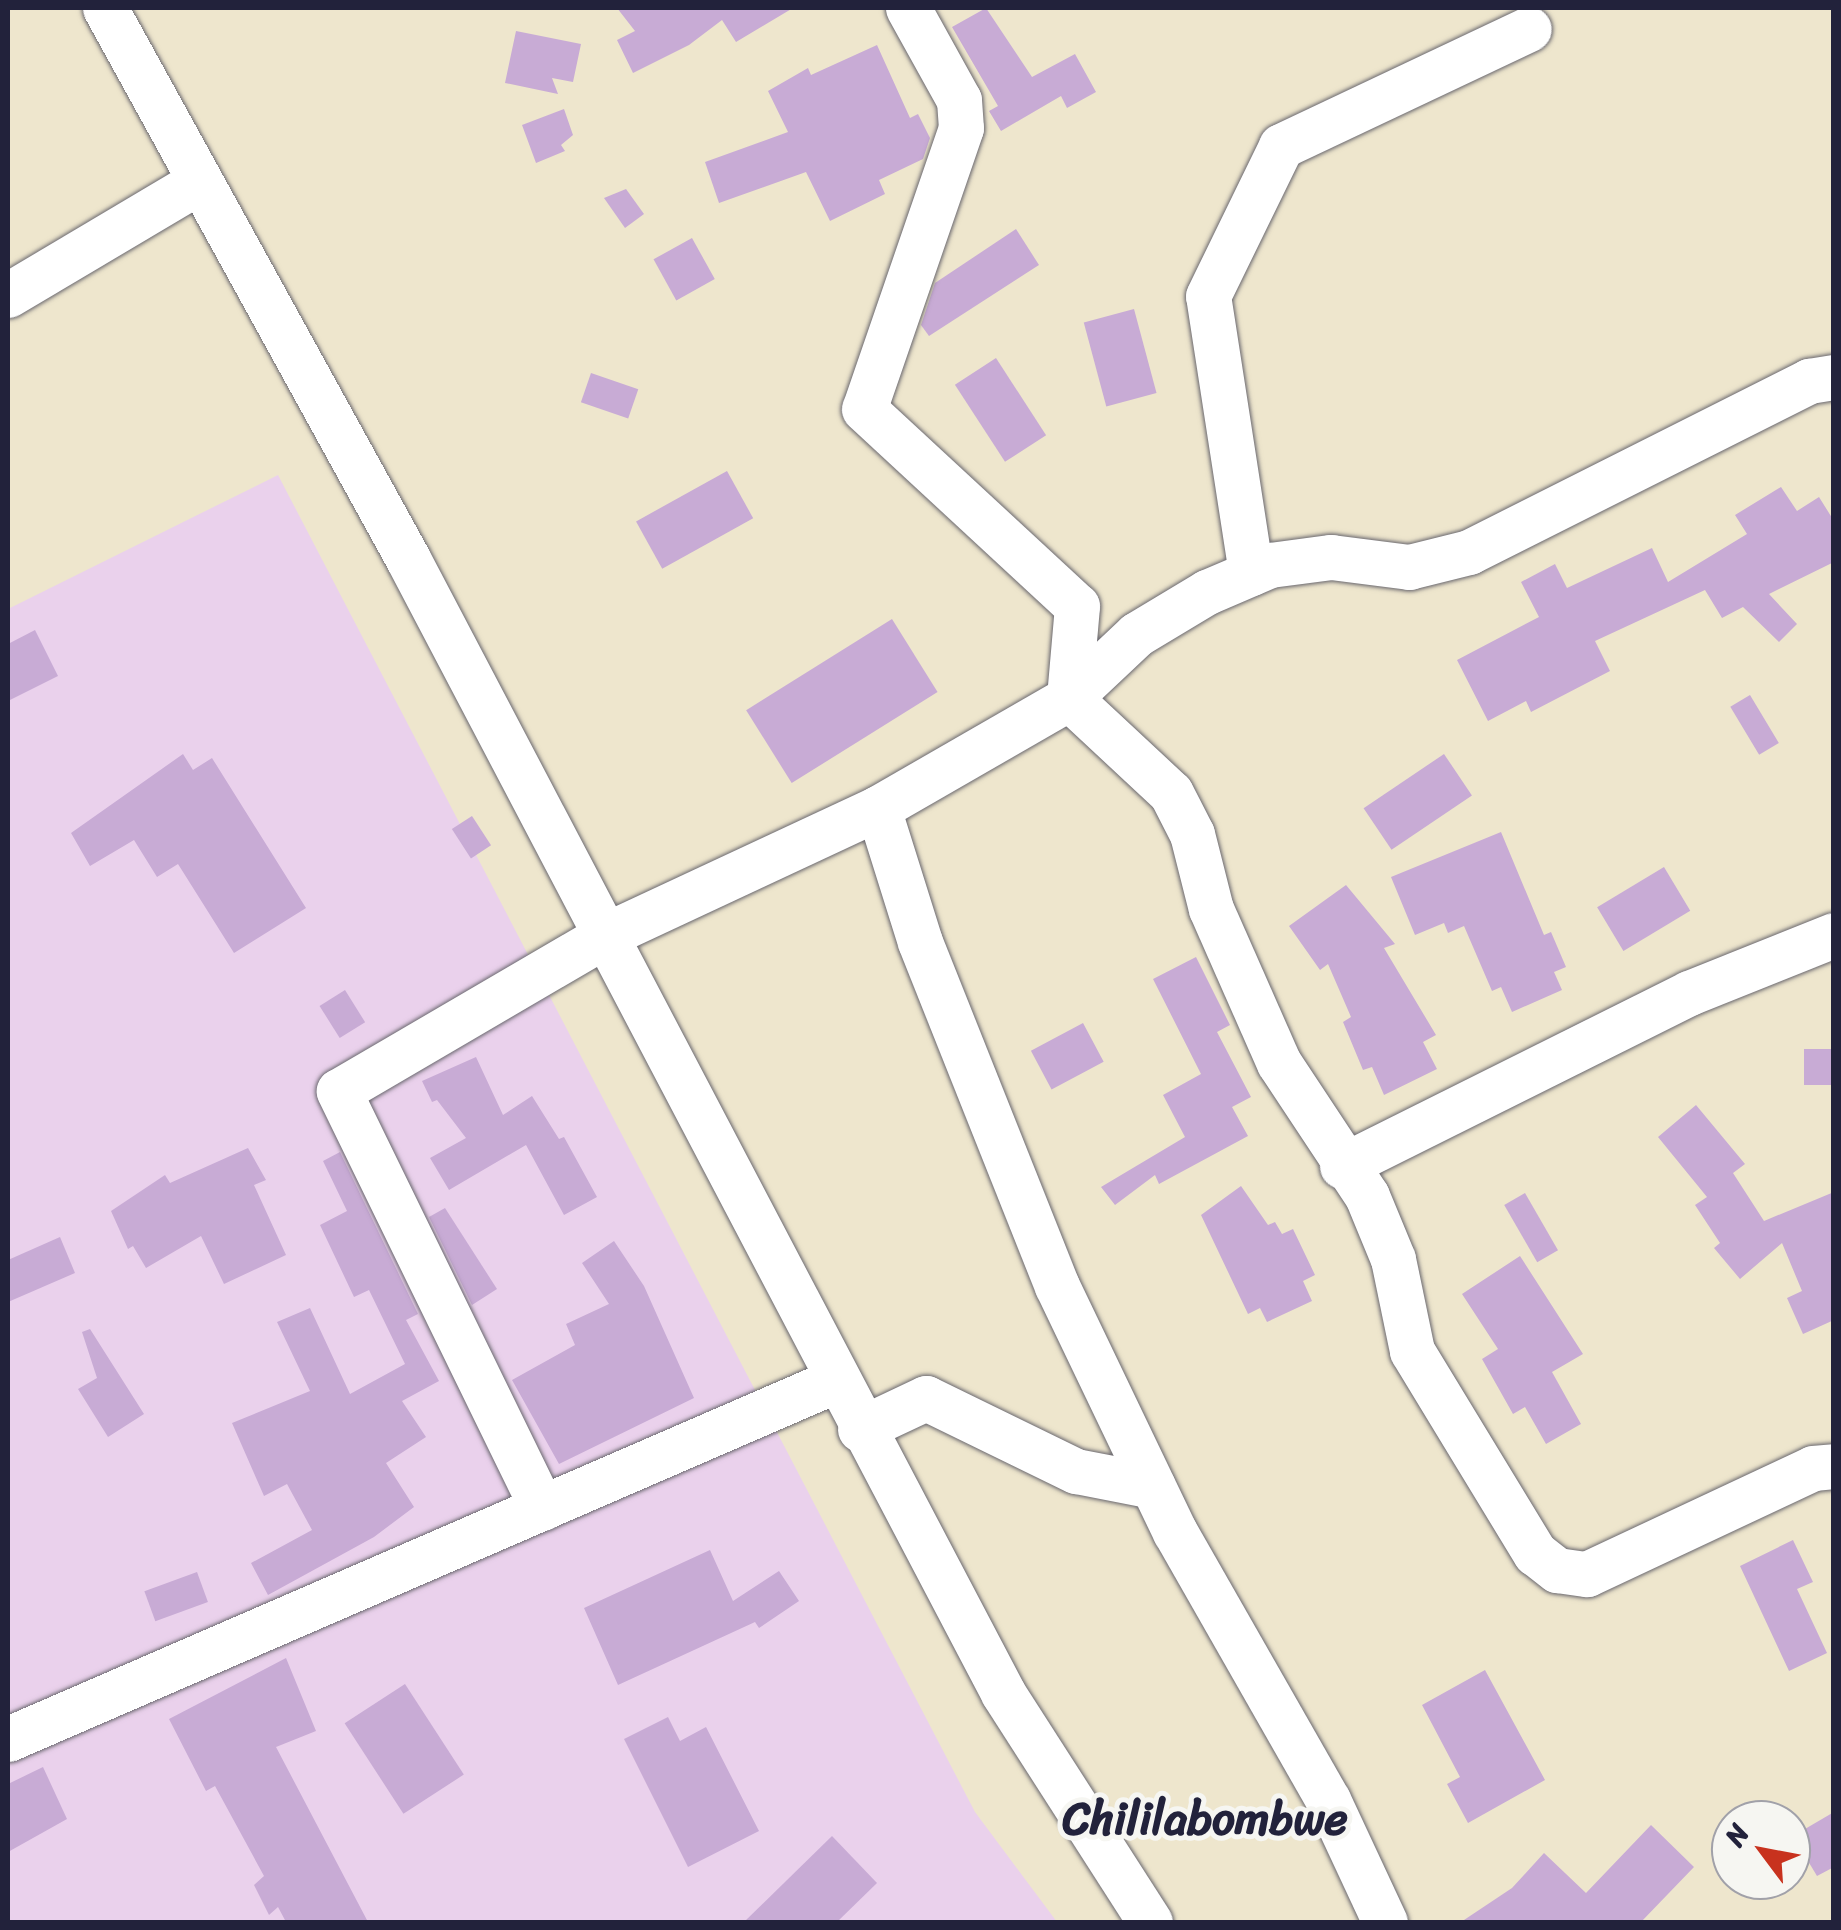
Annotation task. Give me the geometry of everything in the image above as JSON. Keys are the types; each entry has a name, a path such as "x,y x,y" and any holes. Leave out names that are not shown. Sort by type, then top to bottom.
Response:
{"street":[{"path":"106,8 606,936 834,1381 1003,1693 1150,1922"},
{"path":"908,8 959,100 961,128 864,408 1077,606 1070,698"},
{"path":"1251,574 1208,296 1281,146 1529,28"},
{"path":"8,295 200,181"},
{"path":"542,1508 339,1091 606,936 878,808 1070,698 1137,634 1251,574 1331,557 1408,567 1469,552 1808,381 1834,377"},
{"path":"1070,698 1170,794 1192,834 1211,910 1280,1063 1342,1166 1367,1196 1393,1259 1412,1351 1535,1554 1557,1570 1586,1574 1813,1468 1834,1466"},
{"path":"878,808 989,1120 1057,1286 1153,1486 1328,1800 1385,1922"},
{"path":"1342,1166 1689,992 1834,934"},
{"path":"8,1738 834,1381"},
{"path":"860,1428 926,1398 1076,1471 1153,1486"}],"shaded area":[{"path":"278,475 975,1812 1057,1922 8,1922 8,609"}],"building":[{"path":"617,8 793,8 736,42 722,20 689,45 633,73 617,40 635,31"},
{"path":"986,8 1032,77 1075,54 1096,92 1067,108 1061,96 1001,131 989,111 998,106 952,27"},
{"path":"516,31 581,44 573,82 552,78 558,94 505,83"},
{"path":"877,45 910,118 918,114 930,138 923,159 879,180 885,194 830,221 806,172 719,203 705,162 788,132 768,91 808,68 811,75"},
{"path":"564,109 573,135 561,145 565,151 536,163 522,125"},
{"path":"626,189 644,214 625,228 604,198"},
{"path":"1016,229 1039,265 929,336 921,325 935,283"},
{"path":"692,238 715,279 676,300 654,259"},
{"path":"1134,309 1157,393 1106,406 1084,322"},
{"path":"996,358 1046,435 1005,462 955,385"},
{"path":"591,373 638,389 628,419 581,402"},
{"path":"727,471 753,518 662,569 636,521"},
{"path":"1781,487 1797,511 1819,497 1834,521 1834,562 1769,594 1797,624 1779,642 1743,607 1722,618 1705,590 1595,641 1610,671 1531,712 1526,701 1488,721 1457,660 1539,617 1521,582 1555,564 1567,588 1652,548 1668,582 1747,534 1735,515"},
{"path":"892,619 938,692 792,783 746,710"},
{"path":"35,630 58,676 8,701 8,644"},
{"path":"1750,695 1779,743 1759,755 1730,707"},
{"path":"183,754 193,770 212,758 306,908 234,953 178,864 157,877 134,840 90,866 71,833"},
{"path":"1444,754 1472,795 1392,850 1364,808"},
{"path":"472,816 491,845 471,858 452,829"},
{"path":"1501,832 1544,935 1551,932 1566,967 1554,972 1562,990 1512,1012 1501,987 1492,991 1464,926 1448,933 1444,923 1415,935 1391,877"},
{"path":"1664,867 1690,911 1623,951 1597,907"},
{"path":"1346,885 1395,944 1384,948 1436,1035 1423,1042 1437,1069 1384,1095 1372,1067 1363,1070 1343,1022 1351,1017 1328,964 1320,970 1289,926"},
{"path":"1196,957 1230,1025 1217,1032 1251,1097 1232,1107 1248,1136 1159,1184 1155,1175 1115,1205 1101,1187 1185,1137 1163,1095 1201,1074 1153,979"},
{"path":"345,990 365,1022 340,1038 320,1006"},
{"path":"1083,1023 1104,1062 1052,1090 1031,1051"},
{"path":"1804,1049 1834,1049 1834,1085 1804,1085"},
{"path":"476,1057 503,1115 532,1096 559,1139 564,1137 597,1197 564,1215 526,1145 449,1190 430,1158 466,1138 437,1100 432,1102 422,1081"},
{"path":"1696,1105 1745,1164 1733,1173 1764,1221 1834,1192 1834,1320 1803,1334 1787,1298 1802,1291 1782,1243 1740,1279 1714,1248 1720,1243 1695,1205 1707,1197 1658,1137"},
{"path":"248,1148 266,1180 254,1185 286,1255 224,1284 201,1236 146,1268 133,1246 128,1249 111,1211 165,1175 170,1183"},
{"path":"340,1152 418,1314 406,1320 439,1381 402,1401 426,1437 386,1463 414,1507 374,1537 268,1595 251,1563 312,1530 287,1484 264,1496 232,1423 310,1391 277,1322 310,1308 350,1394 405,1364 369,1290 354,1297 320,1225 347,1211 323,1161"},
{"path":"1241,1186 1268,1225 1275,1222 1282,1234 1293,1229 1315,1275 1303,1281 1312,1301 1267,1322 1260,1308 1248,1314 1201,1215"},
{"path":"1525,1193 1558,1250 1537,1262 1504,1205"},
{"path":"445,1208 497,1289 472,1305 429,1217"},
{"path":"60,1237 75,1273 8,1302 8,1260"},
{"path":"614,1241 644,1286 694,1398 559,1464 512,1380 575,1345 566,1324 609,1304 582,1263"},
{"path":"1520,1256 1583,1354 1552,1372 1581,1424 1546,1444 1525,1407 1513,1414 1482,1359 1498,1349 1462,1294"},
{"path":"90,1329 144,1414 108,1437 78,1389 97,1378 82,1332"},
{"path":"1793,1540 1813,1582 1797,1589 1827,1653 1789,1671 1740,1566"},
{"path":"710,1550 733,1601 779,1571 799,1601 759,1628 755,1622 618,1685 584,1608"},
{"path":"197,1572 208,1602 155,1621 144,1591"},
{"path":"286,1658 316,1731 276,1747 368,1922 286,1922 278,1907 269,1915 254,1885 264,1876 215,1786 206,1791 169,1719"},
{"path":"1485,1670 1545,1780 1468,1823 1447,1784 1460,1777 1422,1705"},
{"path":"405,1684 464,1775 403,1814 345,1723"},
{"path":"668,1717 680,1741 706,1727 759,1831 688,1867 624,1739"},
{"path":"43,1767 67,1819 8,1852 8,1784"},
{"path":"1834,1812 1834,1867 1817,1876 1811,1866 1811,1825"},
{"path":"1651,1825 1694,1867 1641,1922 1461,1922 1512,1888 1544,1853 1586,1893"},
{"path":"832,1836 877,1883 837,1922 744,1922"}],"district":[{"name":"Chililabombwe","path":"1205,1820"}]}
